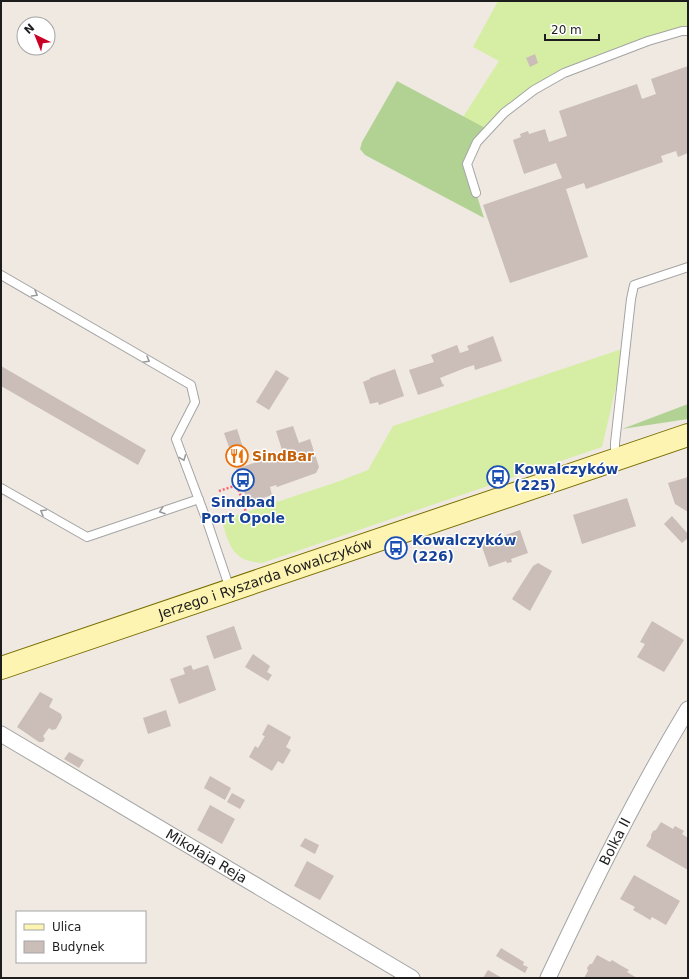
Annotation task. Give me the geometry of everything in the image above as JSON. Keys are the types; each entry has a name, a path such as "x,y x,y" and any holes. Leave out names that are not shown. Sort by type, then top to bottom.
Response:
{"main road":[{"name":"Jerzego i Ryszarda Kowalczyków","path":"1,668 688,435"}],"street":[{"name":"Bolka II","path":"548,978 644,785 688,709"},
{"name":"Mikołaja Reja","path":"1,734 412,978"}],"lane":[{"path":"476,192 467,164 477,142 504,113 534,90 564,74 648,41 682,31 688,31"},
{"path":"615,460 615,442 630,306 634,285 688,268"},
{"path":"1,275 191,385 195,402 176,439 231,589"},
{"path":"1,488 87,537 199,499"}],"path":[{"path":"219,491 237,485 250,524"}],"green space":[{"path":"498,1 688,1 688,31 564,73 534,90 489,130 463,117 499,61 473,47"},
{"path":"397,81 489,130 467,164 484,218 365,155 360,149 362,142"},
{"path":"625,348 602,447 262,563 248,561 232,549 222,520 337,482 368,470 393,426"},
{"path":"688,404 688,419 622,429"}],"building":[{"path":"535,54 538,63 530,67 526,58"},
{"path":"688,66 688,153 678,157 676,151 661,156 663,162 586,189 584,183 566,189 588,257 510,283 483,205 562,178 556,163 524,174 513,140 521,137 520,134 528,131 529,134 545,129 549,142 567,136 559,111 637,84 642,99 656,94 651,79"},
{"path":"493,336 502,361 475,370 474,365 440,378 444,386 418,395 409,370 434,362 431,355 457,345 460,353 469,350 467,346"},
{"path":"1,366 146,450 138,465 1,386"},
{"path":"395,369 404,396 379,405 378,402 370,404 363,382"},
{"path":"276,370 289,378 269,410 256,402"},
{"path":"293,426 299,443 310,439 319,467 316,473 277,487 276,485 270,487 272,495 248,503 236,469 283,453 276,431"},
{"path":"237,429 247,460 235,464 224,433"},
{"path":"688,477 688,512 675,504 668,483"},
{"path":"627,498 636,526 582,544 573,515"},
{"path":"672,516 688,534 688,538 682,543 664,524"},
{"path":"520,530 528,553 511,559 512,562 507,563 506,561 489,567 481,544"},
{"path":"538,563 552,571 530,611 512,599 533,566"},
{"path":"652,621 684,640 664,672 637,657 645,644 640,642"},
{"path":"234,626 242,649 214,659 206,636"},
{"path":"253,654 270,666 267,672 272,675 268,681 245,667"},
{"path":"191,665 193,670 208,665 216,690 179,704 170,679 185,674 183,668"},
{"path":"40,692 53,699 49,707 61,714 62,718 56,729 52,730 49,728 43,736 45,739 43,742 39,742 17,727"},
{"path":"166,710 171,726 148,734 143,718"},
{"path":"268,724 291,737 286,747 291,750 283,764 278,761 272,771 249,757 255,746 258,748 265,736 262,735"},
{"path":"69,752 84,760 79,768 64,759"},
{"path":"210,776 231,788 225,800 204,788"},
{"path":"232,793 245,800 240,809 227,802"},
{"path":"210,805 235,819 222,844 197,830"},
{"path":"661,822 673,829 675,826 684,831 682,834 688,838 688,870 646,846 653,831 656,830"},
{"path":"305,838 319,845 315,854 300,846"},
{"path":"307,861 334,876 320,900 294,886"},
{"path":"634,875 680,901 666,925 652,917 650,920 633,910 635,907 620,899"},
{"path":"501,948 524,962 523,965 528,967 525,973 496,956"},
{"path":"597,955 610,962 612,960 629,970 627,972 637,978 584,978 588,971 587,968 590,964 592,964"},
{"path":"488,970 502,978 483,978"}],"place":[{"name":"SindBar","path":"237,456"},
{"name":"Kowalczyków (225)","path":"498,477"},
{"name":"Sindbad Port Opole","path":"243,480"},
{"name":"Kowalczyków (226)","path":"396,548"}]}
